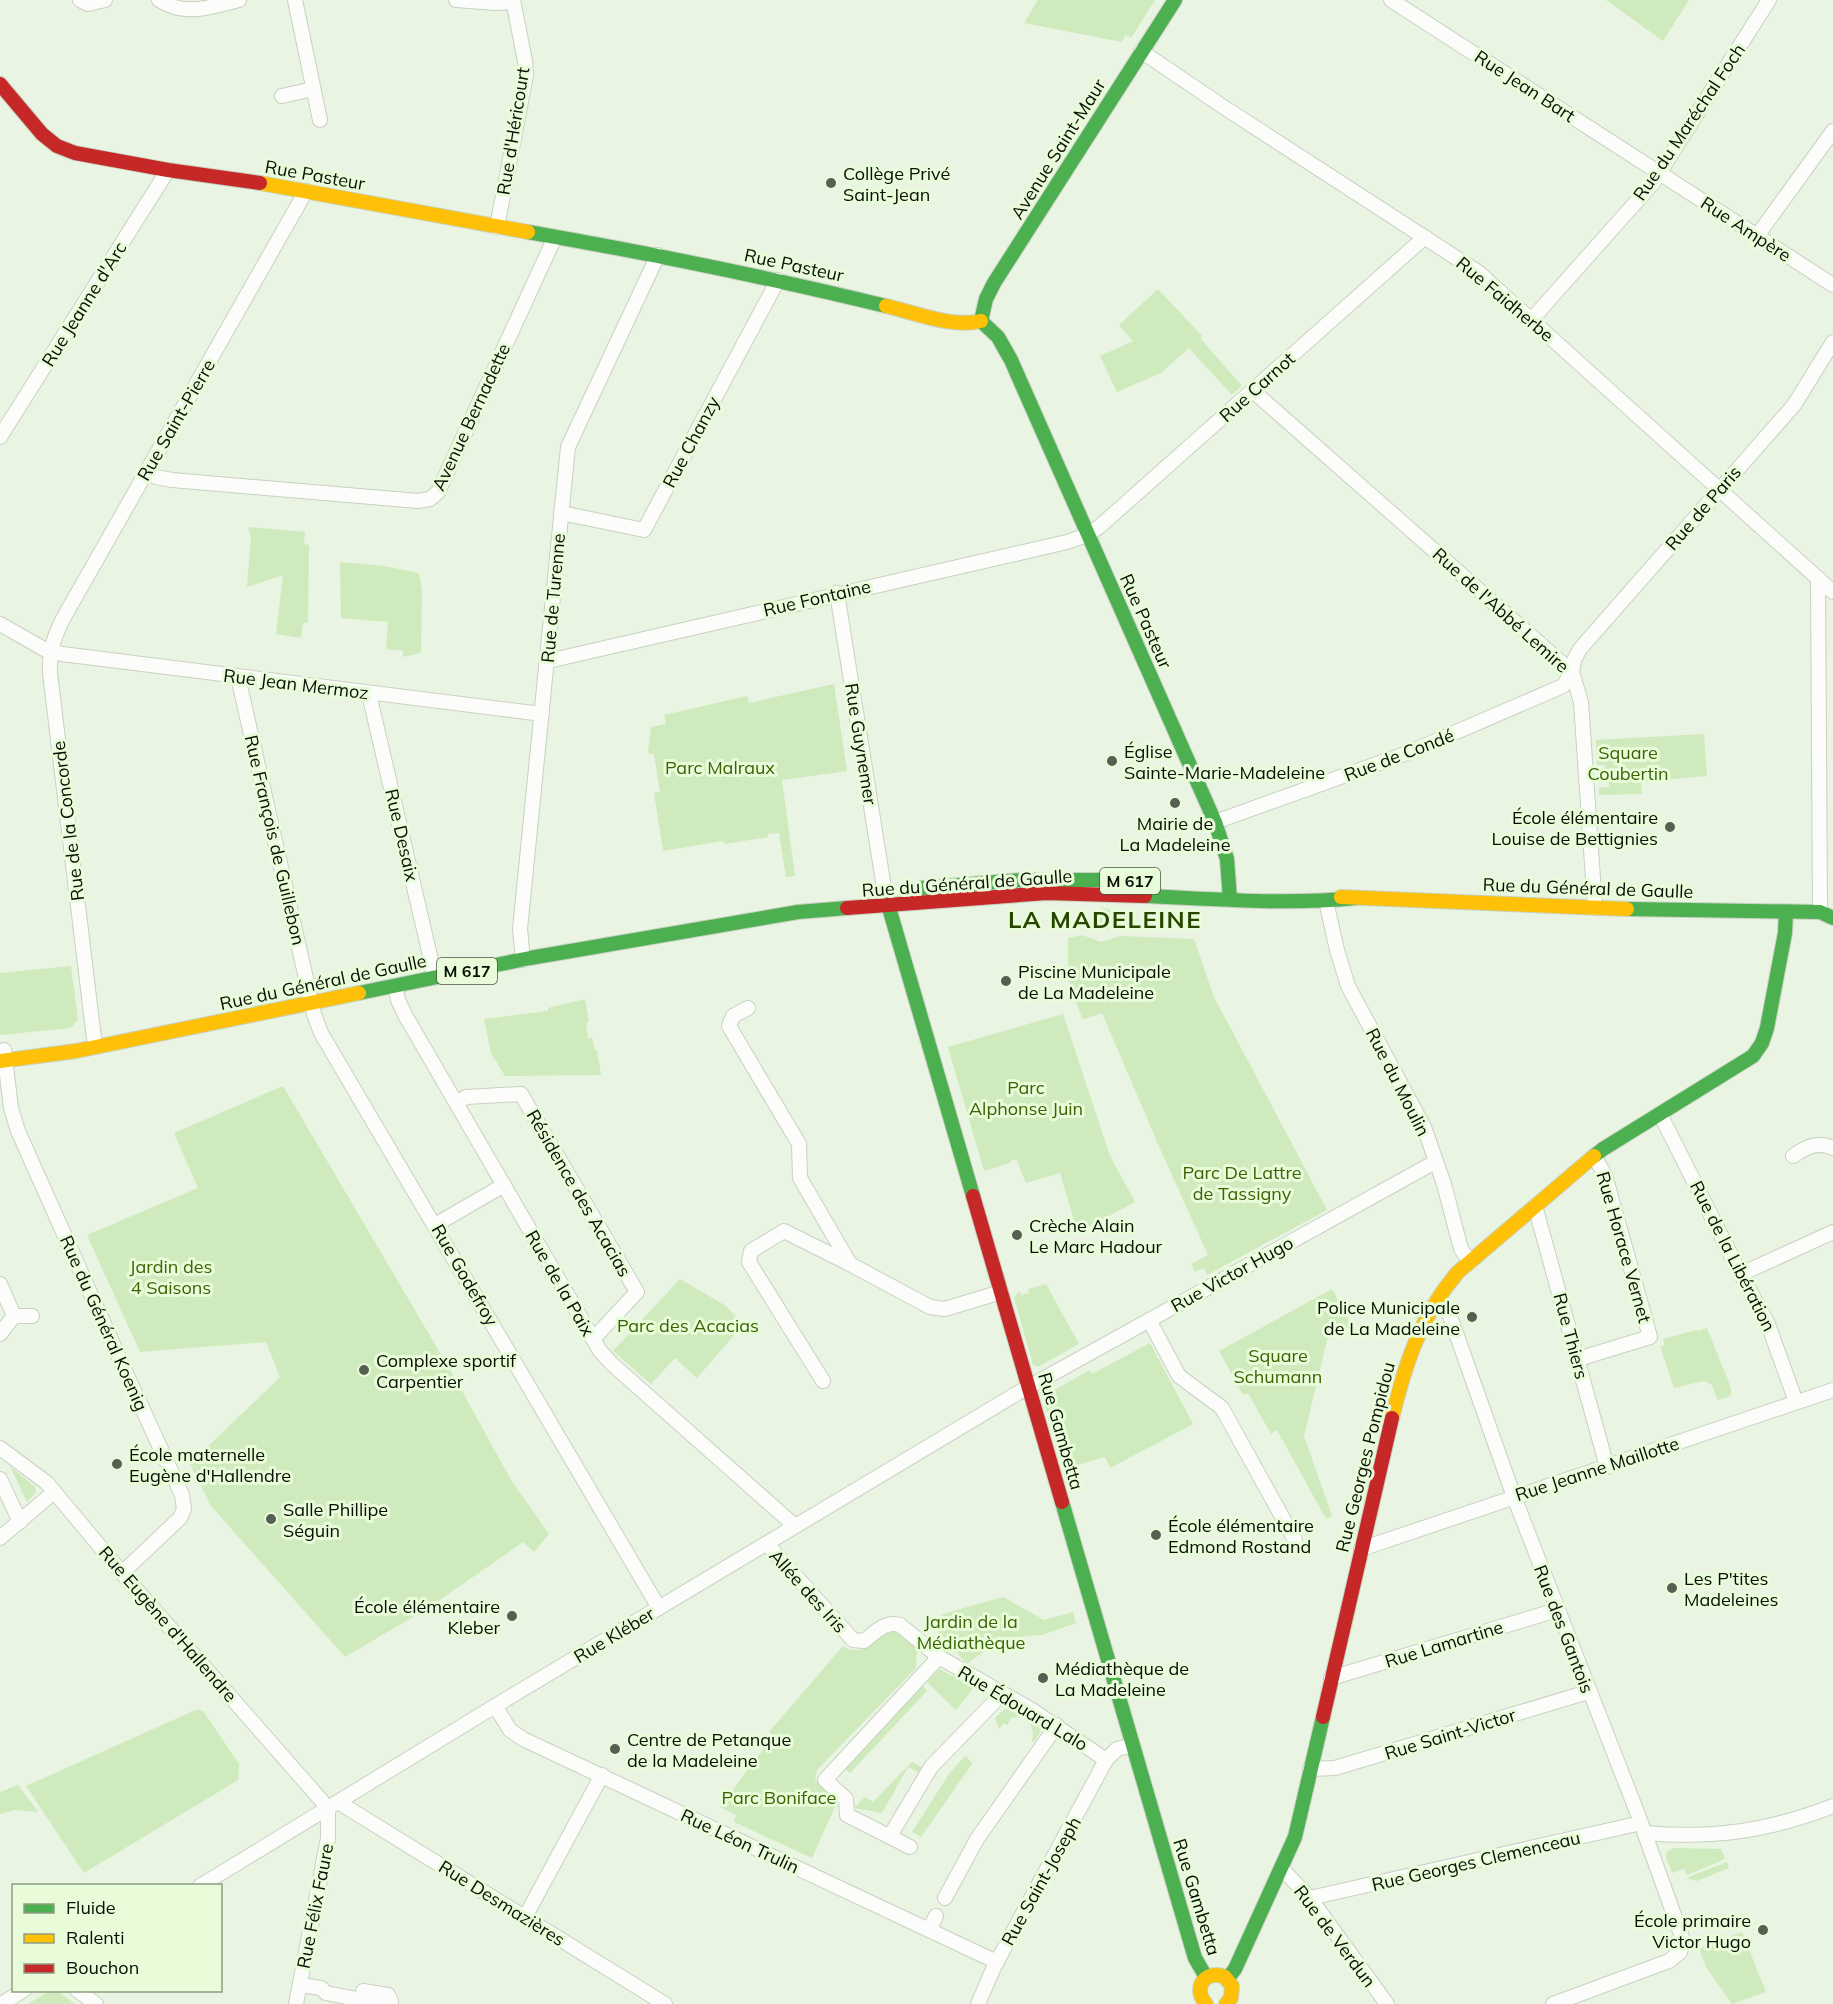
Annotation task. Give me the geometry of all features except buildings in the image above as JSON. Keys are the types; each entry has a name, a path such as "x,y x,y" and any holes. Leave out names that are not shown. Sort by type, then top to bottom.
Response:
{"street":[{"path":"80,0 88,4 105,0"},
{"path":"159,0 172,8 187,11 239,0"},
{"path":"296,0 320,120"},
{"path":"456,0 496,3 513,1"},
{"name":"Avenue Saint-Maur","path":"981,321 986,299 994,283 1175,0"},
{"name":"Rue Jean Bart","path":"1391,0 1659,172"},
{"name":"Rue du Maréchal Foch","path":"1532,319 1644,194 1769,0"},
{"name":"Rue d'Héricourt","path":"497,227 526,75 513,1"},
{"name":"Rue Faidherbe","path":"1141,51 1229,111 1478,272 1833,592"},
{"name":"Rue Pasteur","path":"0,84 31,123 57,146 75,153 306,191 657,255 778,279 956,323 969,324 981,321 998,337 1011,360 1215,822 1227,854 1231,893"},
{"path":"282,96 313,89"},
{"path":"1756,236 1833,131"},
{"name":"Rue Jeanne d'Arc","path":"0,437 168,170"},
{"name":"Rue Ampère","path":"1659,172 1833,285"},
{"name":"Rue Saint-Pierre","path":"50,651 60,626 306,191"},
{"name":"Avenue Bernadette","path":"147,472 156,477 172,480 418,501 430,499 438,492 555,237"},
{"name":"Rue Carnot","path":"1087,535 1099,527 1425,237"},
{"name":"Rue de Turenne","path":"523,960 520,929 548,661 566,456 570,439 654,267 657,255"},
{"name":"Rue Chanzy","path":"561,513 644,530 778,279"},
{"name":"Rue de Paris","path":"1572,672 1574,660 1580,649 1794,405 1833,342"},
{"name":"Rue de l'Abbé Lemire","path":"1253,391 1572,672 1581,702 1595,908"},
{"name":"Rue Fontaine","path":"548,661 1067,542 1087,535"},
{"path":"1818,579 1820,912"},
{"name":"Rue Guynemer","path":"837,593 886,900"},
{"path":"0,624 50,651"},
{"name":"Rue Jean Mermoz","path":"50,651 369,694 542,714"},
{"name":"Rue de la Concorde","path":"50,651 50,673 95,1044"},
{"name":"Rue de Condé","path":"1215,822 1410,752 1563,686 1572,672"},
{"name":"Rue François de Guillebon","path":"238,677 312,1002"},
{"name":"Rue Desaix","path":"369,694 435,977"},
{"name":"Rue du Général de Gaulle","path":"886,900 935,886 996,880 1061,878 1131,881"},
{"name":"Rue du Général de Gaulle","path":"1208,885 1231,893 1326,901 1355,898"},
{"name":"Rue du Général de Gaulle","path":"2,1055 138,1038 523,960 798,912 886,900 1047,893 1231,893 1595,908 1820,912 1833,918"},
{"name":"Rue Gambetta","path":"886,900 1195,1958 1206,1977"},
{"name":"Rue du Moulin","path":"1326,901 1338,957 1348,986 1424,1127 1444,1184 1461,1249 1470,1262"},
{"name":"Rue du Général de Gaulle","path":"1820,912 1833,906"},
{"name":"Rue Georges Pompidou","path":"1228,1978 1235,1969 1295,1836 1401,1377 1407,1359 1434,1304 1452,1279 1470,1262 1594,1156 1748,1060 1758,1050 1767,1028 1785,933 1786,912"},
{"name":"Rue de la Paix","path":"395,986 401,1010 600,1351 795,1526"},
{"name":"Rue Godefroy","path":"312,1002 321,1032 659,1608"},
{"path":"748,1008 733,1016 729,1026 800,1144 800,1178 850,1264"},
{"name":"Rue du Général Koenig","path":"2,1055 14,1120 124,1371 182,1496 184,1509 176,1523 122,1573"},
{"name":"Résidence des Acacias","path":"457,1103 466,1097 521,1095 637,1292 593,1339"},
{"name":"Rue de la Libération","path":"1660,1114 1771,1331 1796,1402"},
{"path":"1793,1156 1811,1146 1823,1145 1833,1148"},
{"name":"Rue Horace Vernet","path":"1578,1359 1650,1337 1605,1175 1594,1156"},
{"name":"Rue Victor Hugo","path":"1029,1386 1435,1162"},
{"path":"435,1225 504,1185"},
{"name":"Rue Thiers","path":"1535,1206 1607,1467"},
{"path":"823,1381 749,1262 751,1251 783,1231 930,1307 945,1309 1001,1292"},
{"path":"1741,1274 1833,1232"},
{"path":"0,1284 14,1316"},
{"name":"Rue des Gantois","path":"1434,1304 1447,1311 1450,1316 1514,1497 1683,1935 1682,1948 1673,1958 1553,2004"},
{"path":"14,1316 32,1316"},
{"path":"0,1334 14,1316"},
{"path":"1149,1320 1179,1376 1222,1407 1295,1540"},
{"name":"Rue Kléber","path":"203,1884 1029,1386"},
{"name":"Rue Jeanne Maillotte","path":"1361,1548 1833,1390"},
{"name":"Rue Eugène d'Hallendre","path":"0,1448 36,1474 54,1492 122,1573 333,1805"},
{"path":"0,1479 20,1522"},
{"path":"0,1538 54,1492"},
{"name":"Allée des Iris","path":"766,1544 853,1640 864,1641 887,1624 894,1623 900,1625 939,1657"},
{"name":"Rue Lamartine","path":"1331,1678 1557,1610"},
{"name":"Rue Édouard Lalo","path":"910,1847 847,1815 846,1799 825,1780 939,1657 1056,1725 1106,1760 1117,1749 1133,1745"},
{"name":"Rue Saint-Victor","path":"1310,1769 1335,1768 1588,1692"},
{"path":"890,1836 931,1767 1002,1694"},
{"name":"Rue Léon Trulin","path":"495,1706 503,1721 517,1736 997,1962"},
{"path":"945,1899 977,1839 1056,1725"},
{"name":"Rue Saint-Joseph","path":"978,2004 997,1962 1106,1760"},
{"path":"525,1917 602,1775"},
{"name":"Rue Desmazières","path":"333,1805 525,1917 665,2004"},
{"name":"Rue Félix Faure","path":"296,2004 333,1805"},
{"name":"Rue Georges Clemenceau","path":"1310,1898 1643,1828 1700,1836 1734,1834 1759,1829 1833,1806"},
{"name":"Rue de Verdun","path":"1282,1869 1310,1898 1387,2004"},
{"path":"929,1930 936,1916"},
{"path":"1206,2004 1199,1991 1202,1981 1217,1973 1228,1978 1233,1991 1226,2004"},
{"path":"300,1985 321,1988 328,1984 388,1995 392,2001 385,2004"},
{"path":"1,2004 21,1992"},
{"path":"80,1992 96,2004"}],"green space":[{"path":"1038,0 1155,0 1131,38 1126,35 1122,42 1024,23"},
{"path":"1606,0 1689,0 1663,41"},
{"path":"1158,289 1202,336 1200,338 1242,386 1232,395 1189,348 1161,373 1117,392 1100,356 1133,341 1119,325"},
{"path":"248,527 305,532 304,544 309,545 308,623 303,623 301,638 276,634 283,575 247,587 251,538"},
{"path":"340,562 384,566 419,573 422,590 421,653 403,657 403,651 386,649 388,622 341,618"},
{"name":"Parc Malraux","path":"834,684 847,771 782,780 795,876 786,877 779,833 724,844 723,841 663,851 654,793 660,792 654,754 648,753 651,727 666,724 664,715 747,696 749,703"},
{"name":"Square Coubertin","path":"1704,734 1707,776 1641,782 1642,794 1599,795 1599,788 1609,787 1605,765 1597,765 1596,740"},
{"path":"1104,908 1112,911 1115,919 1112,927 1104,930 1096,927 1093,919 1096,911"},
{"name":"Parc De Lattre de Tassigny","path":"1082,935 1101,942 1120,936 1194,939 1214,997 1327,1210 1207,1275 1204,1268 1195,1272 1191,1264 1208,1255 1102,1013 1082,1018 1068,979 1068,938"},
{"path":"71,966 78,1019 71,1028 0,1035 0,973"},
{"path":"585,999 589,1022 586,1023 588,1038 592,1038 595,1050 597,1050 601,1075 505,1076 491,1053 484,1019 548,1011 548,1008"},
{"name":"Parc Alphonse Juin","path":"1063,1014 1110,1156 1135,1202 1078,1233 1060,1173 1026,1183 1016,1159 984,1171 948,1047"},
{"name":"Complexe sportif Carpentier","path":"283,1086 456,1380 511,1480 549,1534 534,1552 523,1542 430,1607 345,1657 211,1506 190,1464 280,1377 266,1342 140,1352 87,1235 198,1188 174,1133"},
{"name":"Parc des Acacias","path":"680,1279 726,1306 743,1325 697,1378 675,1358 651,1384 613,1351"},
{"path":"1046,1284 1079,1344 1038,1367 1033,1365 1014,1297 1020,1291 1021,1295 1029,1293 1028,1289"},
{"name":"Square Schumann","path":"1332,1289 1352,1326 1327,1340 1304,1436 1332,1516 1326,1519 1277,1430 1271,1434 1248,1393 1243,1395 1219,1351"},
{"path":"1707,1328 1731,1388 1731,1396 1718,1400 1712,1385 1704,1381 1674,1388 1660,1346 1665,1345 1663,1339"},
{"path":"1150,1343 1193,1424 1110,1468 1105,1457 1064,1469 1044,1402 1047,1394 1090,1370 1092,1374"},
{"path":"10,1466 35,1487 36,1492 27,1502"},
{"name":"Jardin de la Médiathèque","path":"1003,1597 1044,1620 1073,1612 1076,1623 1042,1635 1003,1638 967,1664 930,1622 946,1613"},
{"name":"Parc Boniface","path":"895,1629 917,1648 916,1668 817,1770 815,1780 838,1800 812,1858 734,1822 736,1815 720,1807 773,1736 769,1732 843,1646 850,1650 857,1650"},
{"path":"940,1669 972,1687 956,1710 927,1682"},
{"path":"923,1686 927,1691 850,1773 844,1768"},
{"path":"1006,1708 1015,1710 1043,1727 1034,1742 1032,1742 1033,1731 1030,1725 1021,1718 1012,1717 1007,1725 1004,1723 999,1729 995,1718"},
{"path":"198,1709 203,1711 239,1764 238,1780 84,1873 26,1786"},
{"path":"965,1756 972,1764 921,1837 912,1832 949,1774"},
{"path":"912,1762 922,1768 918,1772 908,1767 882,1813 854,1808 865,1797 873,1802"},
{"path":"18,1785 38,1812 15,1810 0,1814 0,1792"},
{"path":"1674,1848 1721,1849 1725,1859 1687,1875 1684,1869 1672,1873 1666,1853"},
{"path":"1727,1862 1729,1868 1697,1881 1686,1878"},
{"path":"1742,1932 1766,1992 1732,2004 1706,1967 1699,1949"},
{"path":"58,1992 75,2004 28,2004 46,1993"}],"traffic: fast":[{"path":"981,321 986,299 994,283 1175,0"},
{"path":"528,232 707,266 886,306"},
{"path":"981,321 998,337 1011,360 1215,822 1227,859 1230,899"},
{"path":"922,888 1021,880 1121,880"},
{"path":"885,894 973,1196"},
{"path":"1145,896 1277,901 1355,898"},
{"path":"359,993 530,958 798,912 847,908"},
{"path":"1627,909 1820,912 1833,918"},
{"path":"1594,1156 1753,1056 1762,1043 1767,1028 1785,933 1786,912"},
{"path":"1062,1502 1195,1958 1206,1977"},
{"path":"1228,1978 1235,1969 1295,1837 1323,1717"}],"traffic: slow":[{"path":"260,183 528,232"},
{"path":"886,306 958,323 981,321"},
{"path":"1341,897 1627,909"},
{"path":"0,1061 76,1051 359,993"},
{"path":"1392,1418 1416,1341 1445,1288 1458,1272 1594,1156"},
{"path":"1206,2004 1200,1992 1201,1986 1207,1978 1218,1975 1225,1977 1232,1986 1231,1998 1226,2004"}],"traffic: jam":[{"path":"0,84 42,134 57,146 75,153 168,170 260,183"},
{"path":"847,908 1047,893 1145,896"},
{"path":"973,1196 1062,1502"},
{"path":"1323,1717 1392,1418"}],"place":[{"name":"Collège Privé Saint-Jean","path":"831,183"},
{"name":"Église Sainte-Marie-Madeleine","path":"1112,761"},
{"name":"Mairie de La Madeleine","path":"1175,803"},
{"name":"École élémentaire Louise de Bettignies","path":"1670,827"},
{"name":"Piscine Municipale de La Madeleine","path":"1006,981"},
{"name":"Crèche Alain Le Marc Hadour","path":"1017,1235"},
{"name":"Police Municipale de La Madeleine","path":"1472,1317"},
{"name":"Complexe sportif Carpentier","path":"364,1370"},
{"name":"École maternelle Eugène d'Hallendre","path":"117,1464"},
{"name":"Salle Phillipe Séguin","path":"271,1519"},
{"name":"École élémentaire Edmond Rostand","path":"1156,1535"},
{"name":"Les P'tites Madeleines","path":"1672,1588"},
{"name":"École élémentaire Kleber","path":"512,1616"},
{"name":"Médiathèque de La Madeleine","path":"1043,1678"},
{"name":"Centre de Petanque de la Madeleine","path":"615,1749"},
{"name":"École primaire Victor Hugo","path":"1763,1930"}],"district":[{"name":"LA MADELEINE","path":"1105,919"}],"park label":[{"name":"Jardin des 4 Saisons","path":"171,1276"}]}
